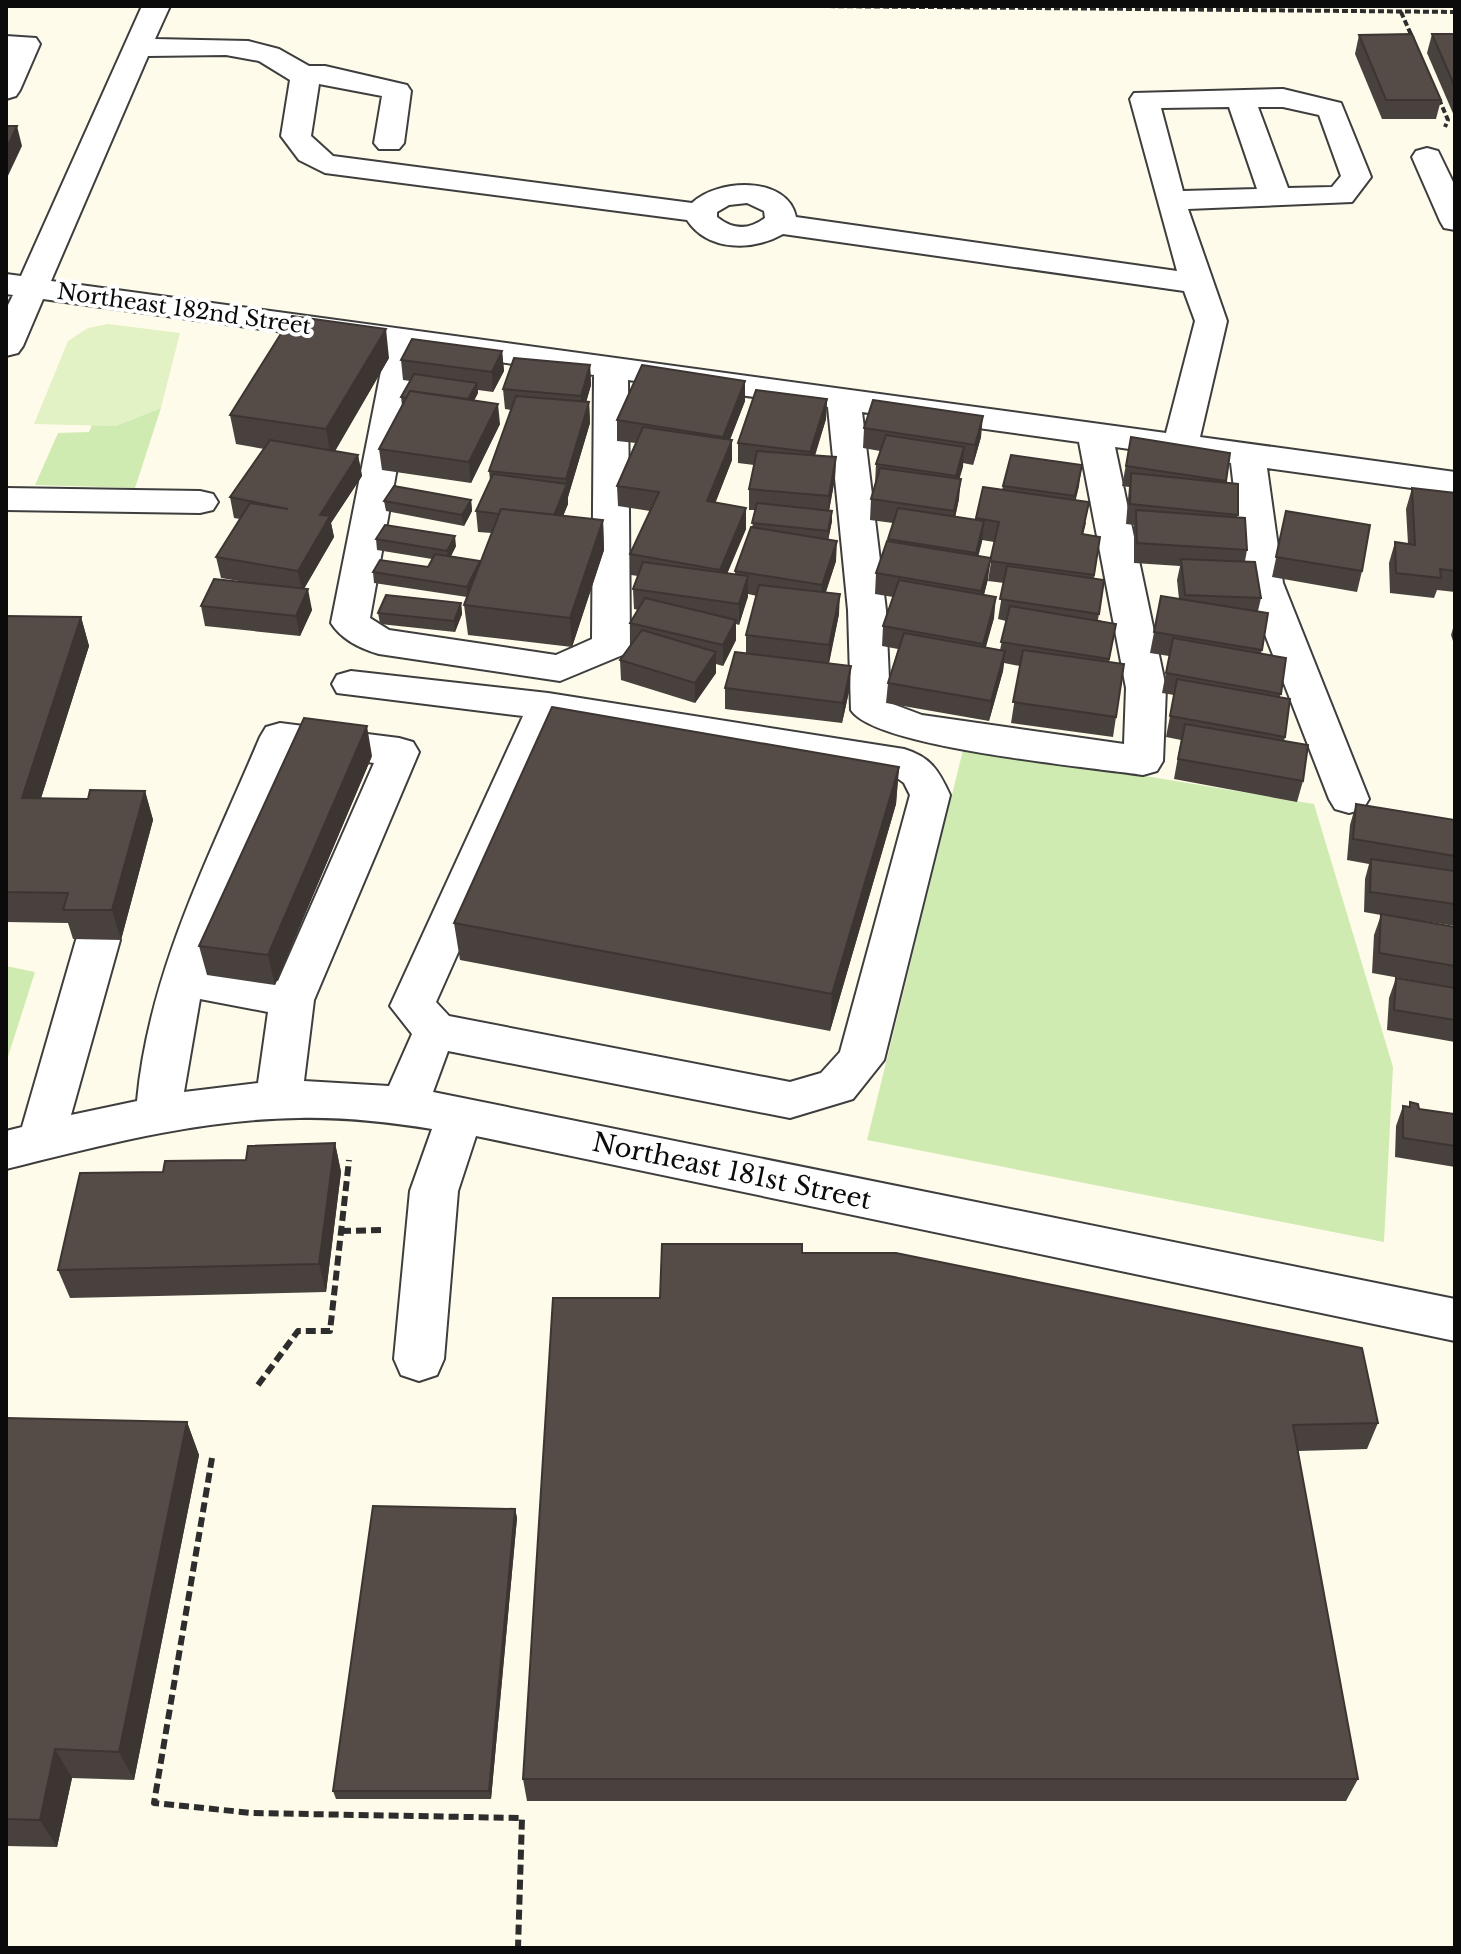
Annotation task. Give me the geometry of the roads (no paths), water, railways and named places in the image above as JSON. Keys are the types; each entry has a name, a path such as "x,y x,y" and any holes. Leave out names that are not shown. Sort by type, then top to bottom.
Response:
{"street":[{"path":"6,346 18,285 156,6"},
{"path":"6,44 26,44 6,90"},
{"path":"137,48 233,47 279,58 303,75 325,75 397,91 389,143"},
{"path":"303,75 305,91 296,140 303,152 325,164 701,213"},
{"path":"1240,98 1276,198"},
{"path":"1170,200 1341,196 1356,177 1331,109 1283,98 1144,99 1170,200 1211,321 1180,448"},
{"path":"1427,157 1455,221"},
{"path":"701,213 705,206 722,197 747,194 771,200 778,206 781,213 777,224"},
{"path":"701,213 707,226 727,235 754,236 777,224 1197,283"},
{"name":"Northeast 182nd Street","path":"18,285 1180,448 1455,483"},
{"path":"404,339 350,623 379,641 560,668 611,645 611,368"},
{"path":"844,400 867,610 871,710 916,728 1143,761 1146,688 1095,435"},
{"path":"1248,457 1264,583 1349,799"},
{"path":"6,499 200,502"},
{"path":"351,684 548,706 904,763 921,775 930,795 861,1060 837,1086 790,1100 436,1031 412,1006 548,706"},
{"path":"159,1116 160,1073 182,979 280,737 399,752 292,1000 279,1101"},
{"path":"24,1145 98,940"},
{"path":"182,979 292,1000"},
{"path":"405,1107 420,1062 436,1031"},
{"name":"Northeast 181st Street","path":"24,1145 159,1116 279,1101 338,1100 405,1107 460,1114 1455,1320"},
{"path":"419,1359 434,1191 460,1114"}]}
